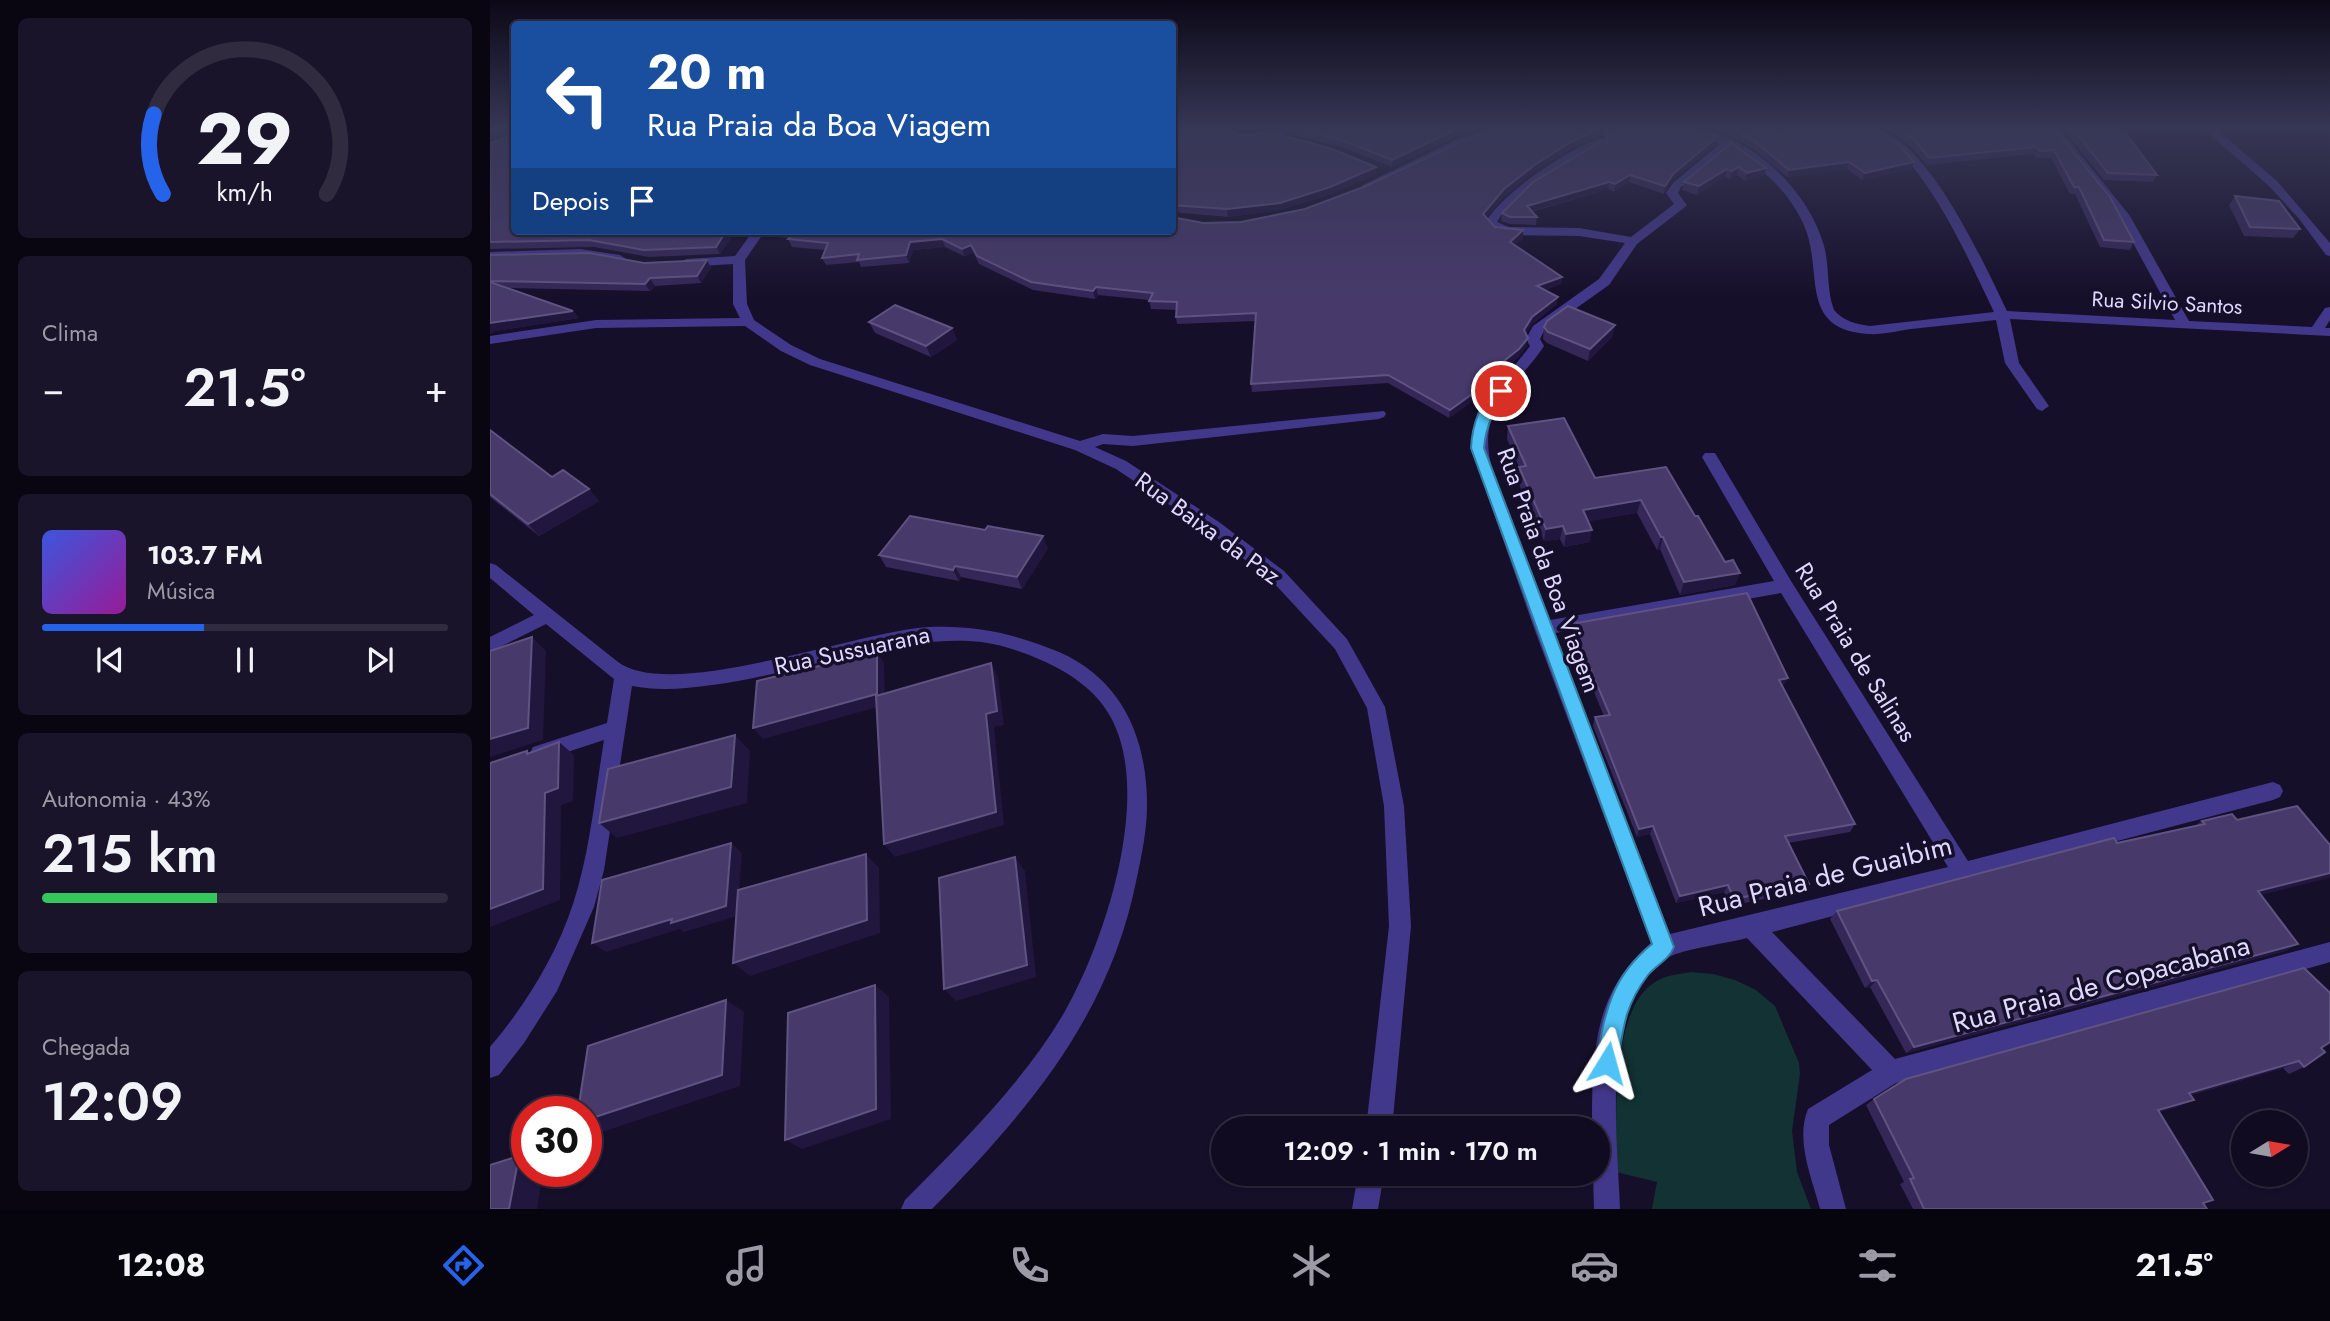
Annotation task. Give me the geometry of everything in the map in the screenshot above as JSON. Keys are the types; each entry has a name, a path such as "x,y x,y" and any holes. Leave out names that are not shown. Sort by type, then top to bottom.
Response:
{"street":[{"path":"1355,193 1368,184"},
{"path":"1532,184 1497,211 1491,223 1499,229 1509,231 1579,232 1633,241"},
{"name":"Rua Praia da Boa Viagem","path":"1664,947 1478,448 1479,431 1486,411 1515,371 1532,354 1537,345 1533,339 1538,329 1604,282 1633,241 1681,205 1672,193 1678,184"},
{"name":"Rua Silvio Santos","path":"1780,184 1799,206 1817,246 1827,311 1839,322 1870,330 2002,315 2323,332"},
{"path":"1931,184 1960,228 2002,315 2012,363 2042,405"},
{"path":"2098,184 2130,225 2186,326"},
{"path":"2272,184 2300,213 2330,252"},
{"path":"490,340 596,324 748,322 740,304 739,260 756,235"},
{"path":"490,256 594,254 636,262"},
{"path":"668,264 739,260"},
{"path":"2323,332 2330,310"},
{"name":"Rua Baixa da Paz","path":"748,322 786,348 859,378 964,407 1080,446 1122,465 1213,526 1278,576 1341,644 1376,707 1394,806 1400,926 1381,1116"},
{"path":"1080,446 1103,439 1133,441 1379,414"},
{"path":"1122,465 1133,441"},
{"name":"Rua Praia de Salinas","path":"1710,457 1785,586 1963,872"},
{"name":"Rua Sussuarana","path":"490,569 624,676 662,682 743,674 876,640 922,632 961,631 997,635 1028,644 1088,676 1114,704 1131,736 1137,773 1136,818 1126,881 1111,937 1090,986 1060,1042 1004,1112 914,1209"},
{"path":"1543,628 1785,586"},
{"path":"490,645 547,616"},
{"path":"490,1066 516,1035 549,984 583,907 593,870 624,676"},
{"path":"515,761 617,728"},
{"name":"Rua Praia de Guaibim","path":"1664,947 1751,927 2273,791"},
{"path":"1751,927 1891,1072"},
{"path":"1607,1209 1607,1063 1616,1007 1629,983 1644,964 1664,947"},
{"name":"Rua Praia de Copacabana","path":"1833,1209 1816,1145 1817,1118 1891,1072 2327,952"},
{"path":"1365,1209 1369,1186"}],"green space":[{"path":"1691,972 1735,980 1756,990 1775,1006 1799,1063 1800,1074 1792,1131 1797,1172 1811,1209 1652,1209 1657,1182 1616,1172 1619,1070 1630,1017 1640,996 1655,982 1668,976"}],"building":[{"path":"490,184 511,184 511,235 724,235 716,247 644,250 589,240 490,242"},
{"path":"1176,184 1336,184 1280,203 1227,209 1176,205"},
{"path":"1510,184 1483,214 1495,227 1523,230 1510,242 1562,277 1537,286 1558,297 1532,317 1524,330 1528,338 1519,349 1486,379 1490,381 1450,410 1388,375 1251,384 1256,313 1176,317 1177,302 1149,301 1153,293 1096,287 1093,291 1031,282 977,256 971,245 962,249 942,239 910,242 906,255 857,260 859,254 822,258 828,243 788,239 792,235 1176,235 1176,218 1203,223 1241,222 1305,209 1366,186"},
{"path":"1531,184 1601,184 1527,206 1537,217 1510,217 1502,213"},
{"path":"2073,184 2100,184 2110,197 2134,242 2104,240 2079,187"},
{"path":"2235,196 2279,201 2300,229 2250,227"},
{"path":"589,253 644,263 707,260 697,276 650,278 645,284 490,281 490,255"},
{"path":"490,282 573,311 490,323"},
{"path":"895,305 952,328 926,346 869,322"},
{"path":"1568,306 1615,325 1590,349 1548,332 1544,327 1547,321"},
{"path":"1564,418 1595,478 1666,467 1725,562 1733,560 1740,573 1684,582 1663,537 1641,500 1583,510 1592,530 1566,534 1563,526 1546,529 1519,467 1526,466 1508,426"},
{"path":"490,430 552,477 563,470 589,489 528,524 490,494"},
{"path":"910,516 985,530 988,526 1043,536 1017,577 955,566 953,570 879,555"},
{"path":"1747,593 1788,678 1779,680 1855,824 1785,836 1809,884 1734,899 1728,885 1680,896 1653,826 1639,829 1595,717 1610,715 1571,624"},
{"path":"532,637 528,728 490,739 490,651"},
{"path":"877,652 877,694 753,728 757,681"},
{"path":"991,663 997,711 986,714 996,812 884,844 876,696"},
{"path":"735,735 731,787 599,823 608,769"},
{"path":"559,742 558,788 545,793 543,889 490,909 490,763 527,751 527,754"},
{"path":"2297,806 2330,845 2330,873 2258,891 2298,944 1914,1047 1877,980 1872,981 1837,911 2114,838 2117,843 2205,824 2202,821 2232,814 2237,820"},
{"path":"731,843 726,906 592,943 602,880"},
{"path":"866,854 867,920 733,963 738,890"},
{"path":"1015,857 1027,965 944,989 939,878"},
{"path":"2304,968 2330,993 2330,1042 2321,1048 2325,1052 2304,1067 2299,1061 2189,1093 2194,1100 2158,1110 2213,1200 2203,1203 2207,1209 1924,1209 1910,1179 1914,1178 1874,1099 1906,1079"},
{"path":"875,985 876,1109 785,1140 788,1013"},
{"path":"726,1000 722,1075 602,1115 602,1096 580,1096 588,1046"},
{"path":"511,1158 511,1187 513,1187 509,1209 490,1209 490,1165"}],"route":[{"path":"1501,391 1486,411 1479,431 1478,448 1664,947 1644,964 1629,983 1616,1007 1607,1063"}]}
